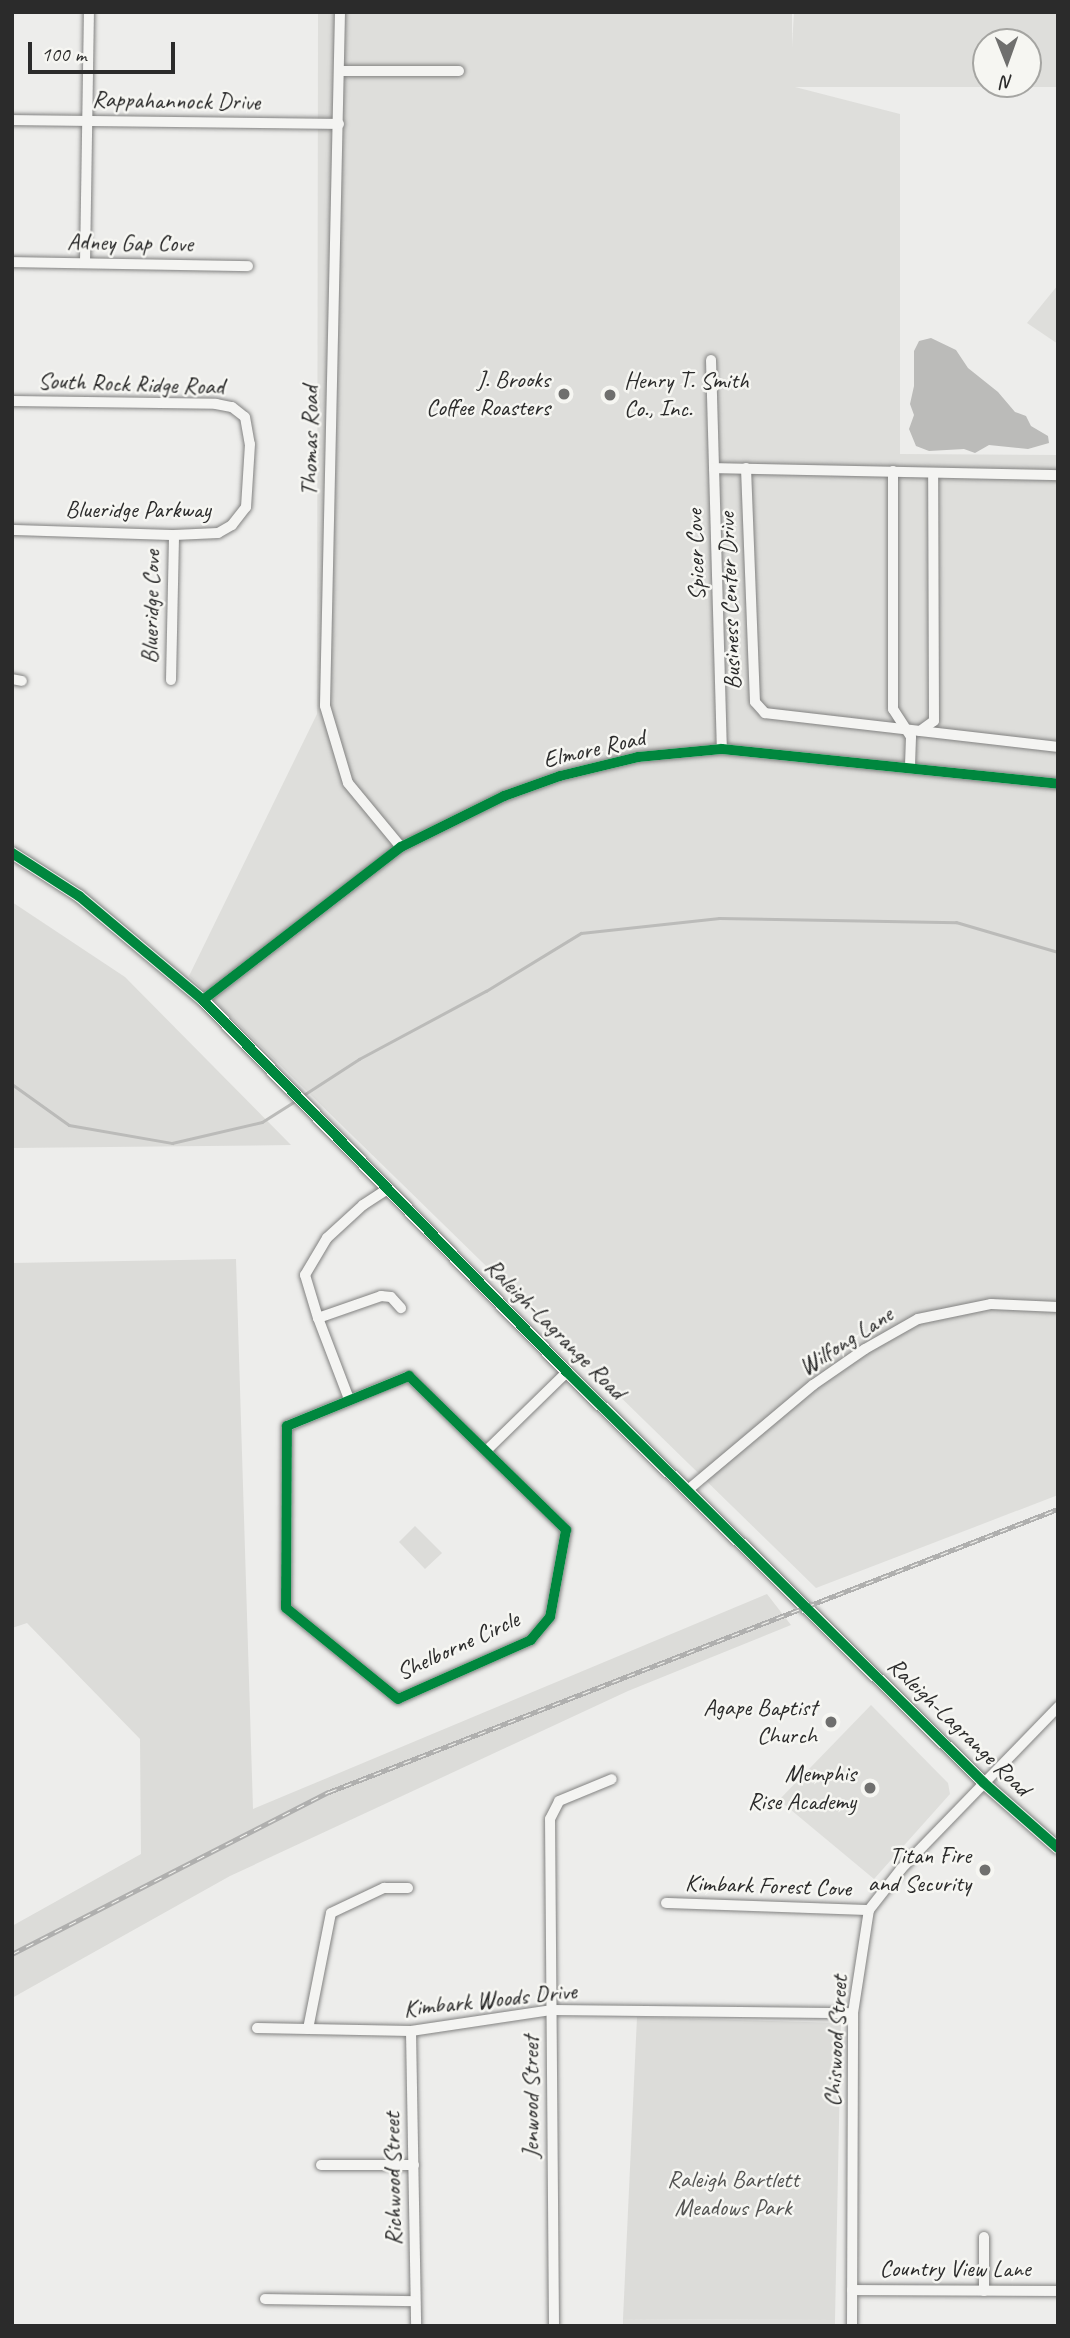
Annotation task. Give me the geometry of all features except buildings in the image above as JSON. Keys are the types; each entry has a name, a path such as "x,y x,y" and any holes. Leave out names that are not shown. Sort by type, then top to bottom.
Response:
{"main road":[{"name":"Raleigh-Lagrange Road","path":"12,853 79,896 203,1000 567,1372 689,1489 984,1783 1058,1848"}],"street":[{"path":"85,262 89,12"},
{"name":"Thomas Road","path":"340,12 325,706 348,783 401,847"},
{"path":"339,71 459,71"},
{"name":"Rappahannock Drive","path":"12,120 339,124"},
{"name":"Adney Gap Cove","path":"12,262 248,266"},
{"name":"Spicer Cove","path":"712,360 722,749"},
{"name":"South Rock Ridge Road","path":"12,401 216,404 232,407 245,417"},
{"name":"Blueridge Parkway","path":"12,530 174,535 218,533 241,516 248,496 250,444 245,417"},
{"path":"714,468 1058,475"},
{"name":"Business Center Drive","path":"746,468 755,702 765,713 909,733"},
{"path":"893,471 893,709 909,733 910,768"},
{"path":"920,731 934,721 933,473"},
{"name":"Blueridge Cove","path":"171,680 174,535"},
{"path":"909,733 920,731 1058,747"},
{"name":"Elmore Road","path":"203,1000 401,847 504,796 560,776 638,757 722,749 1058,784"},
{"path":"349,1399 318,1318 305,1275 327,1238 351,1215 386,1190"},
{"path":"318,1318 381,1296 391,1297 401,1308"},
{"name":"Wilfong Lane","path":"689,1489 813,1385 866,1349 918,1319 991,1304 1058,1307"},
{"path":"487,1450 567,1372"},
{"name":"Shelborne Circle","path":"409,1376 566,1530 550,1617 531,1640 398,1699 286,1608 287,1426 349,1399 409,1376"},
{"name":"Chiswood Street","path":"852,2326 853,2012 869,1910 901,1869 1058,1707"},
{"name":"Jenwood Street","path":"554,2326 550,1819 559,1801 612,1779"},
{"path":"308,2029 331,1913 384,1888 408,1888"},
{"name":"Kimbark Forest Cove","path":"666,1903 869,1910"},
{"name":"Kimbark Woods Drive","path":"257,2028 411,2031 552,2010 853,2012"},
{"name":"Richwood Street","path":"411,2031 416,2326"},
{"path":"321,2165 414,2165"},
{"path":"984,2237 984,2291"},
{"name":"Country View Lane","path":"852,2290 1058,2291"},
{"path":"265,2299 415,2301"}],"shaded area":[{"path":"318,12 792,12 792,47 794,12 1058,12 1058,87 1042,87 1042,28 972,28 972,87 795,87 900,114 900,454 1058,455 1058,1495 816,1588 189,976 317,714"},
{"path":"1058,285 1058,344 1027,323"},
{"path":"931,338 956,350 968,368 998,392 1015,412 1026,416 1031,426 1048,436 1049,443 1028,449 989,445 975,453 964,449 929,451 916,446 909,429 914,415 910,404 914,386 914,351 919,341"},
{"name":"Memphis Rise Academy","path":"871,1705 948,1783 950,1794 874,1879 779,1800"},
{"path":"623,2319 835,2320 835,2326 623,2326"}],"green space":[{"path":"12,902 125,977 291,1145 12,1148"},
{"path":"236,1259 253,1809 767,1594 791,1625 628,1691 230,1876 12,1998 12,1926 141,1854 140,1739 27,1623 12,1628 12,1263"},
{"path":"415,1526 442,1553 425,1569 399,1542"},
{"name":"Raleigh Bartlett Meadows Park","path":"637,2017 841,2023 835,2320 623,2319"}],"waterway":[{"path":"302,1096 359,1059 486,991 581,933 719,918 956,922 1058,952"},
{"path":"12,1084 69,1125 172,1143 262,1122 297,1100"}],"railway":[{"path":"12,1954 329,1792 1058,1509"}],"cycle path":[{"path":"203,1000 401,847 504,796 560,776 638,757 722,749 1058,784"},
{"path":"12,853 79,896 203,1000 567,1372 984,1783 1058,1848"},
{"path":"409,1376 566,1530 550,1617 531,1640 398,1699 286,1608 287,1426 409,1376"}],"place":[{"name":"J. Brooks Coffee Roasters","path":"564,394"},
{"name":"Henry T. Smith Co., Inc.","path":"610,395"},
{"name":"Agape Baptist Church","path":"831,1722"},
{"name":"Memphis Rise Academy","path":"870,1788"},
{"name":"Titan Fire and Security","path":"985,1870"}]}
